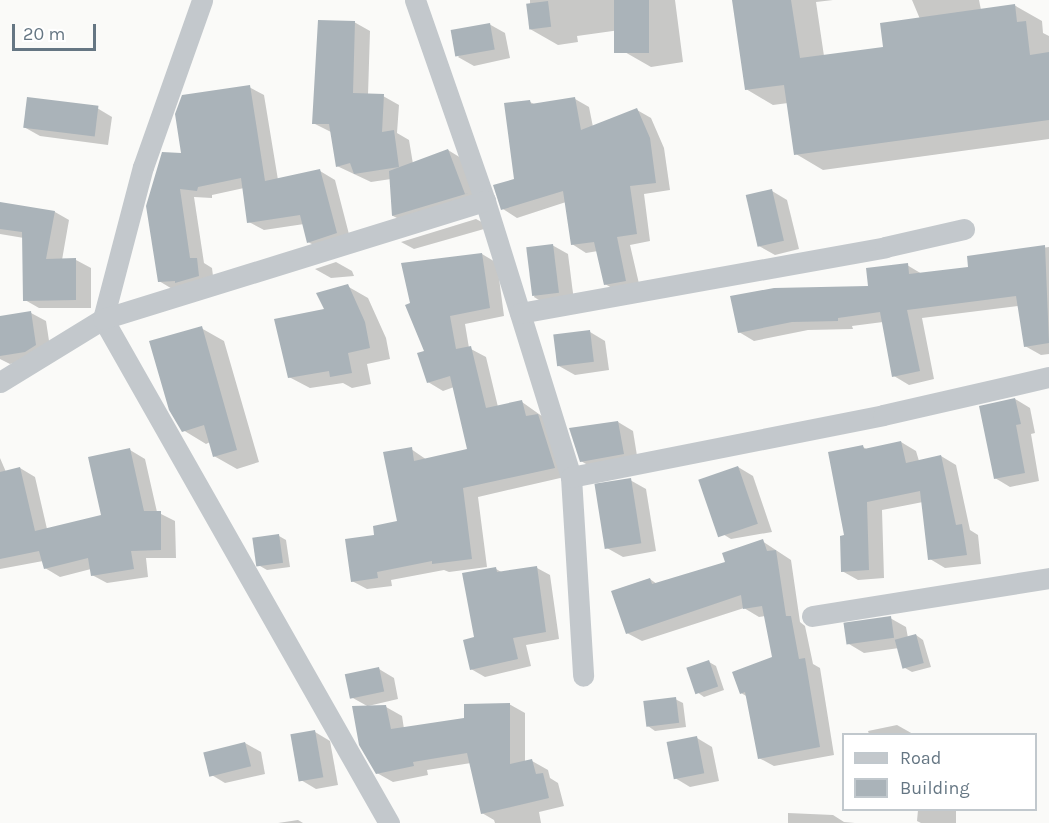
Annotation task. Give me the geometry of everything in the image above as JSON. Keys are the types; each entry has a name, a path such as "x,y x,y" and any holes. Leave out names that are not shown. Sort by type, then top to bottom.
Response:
{"street":[{"path":"202,0 143,167 103,319 389,823"},
{"path":"415,0 485,201 571,477 583,676"},
{"path":"0,382 103,319 485,201"},
{"path":"520,313 885,247 964,229"},
{"path":"571,477 883,414 1049,377"},
{"path":"812,616 1049,578"}],"building":[{"path":"614,0 649,0 649,53 614,53"},
{"path":"732,0 791,0 800,58 883,47 880,23 1015,4 1017,22 1026,21 1030,55 1049,52 1049,120 794,155 784,85 745,90"},
{"path":"548,1 551,27 529,29 526,4"},
{"path":"318,20 355,21 353,93 384,94 382,132 394,130 399,167 354,174 350,163 336,167 329,124 312,124"},
{"path":"490,23 495,50 455,57 451,30"},
{"path":"250,85 265,181 320,169 337,233 307,243 300,215 247,223 241,178 198,187 197,191 180,189 190,258 197,258 199,276 175,283 175,281 158,282 146,206 162,152 181,153 175,114 182,95"},
{"path":"27,97 98,106 95,137 23,128"},
{"path":"575,97 581,130 637,108 650,138 656,183 630,186 637,234 617,237 626,281 604,285 594,242 571,245 563,191 501,210 493,185 514,179 504,103 530,100 531,104"},
{"path":"448,149 465,194 469,193 392,216 389,171"},
{"path":"772,189 784,241 758,247 746,195"},
{"path":"0,202 55,211 46,259 76,258 76,300 23,301 22,232 0,229"},
{"path":"553,244 559,293 532,296 526,247"},
{"path":"1045,245 1049,343 1024,347 1016,296 907,310 920,371 892,377 880,312 838,318 838,321 792,322 738,333 730,296 774,288 868,286 866,268 908,263 909,274 968,267 967,256"},
{"path":"482,253 490,308 450,316 456,349 471,346 486,408 522,400 526,416 538,414 555,468 463,488 472,559 432,564 432,561 377,572 378,578 351,582 345,539 374,535 373,526 397,521 383,452 412,447 414,461 467,449 450,376 427,383 417,353 424,351 405,305 410,303 401,263"},
{"path":"348,284 365,322 370,348 348,353 352,373 330,377 329,371 288,378 274,319 324,309 316,293"},
{"path":"31,311 36,345 25,352 0,356 0,316"},
{"path":"202,326 237,450 213,457 204,425 182,432 169,410 149,341"},
{"path":"590,330 594,362 557,366 553,335"},
{"path":"1015,398 1021,424 1016,425 1025,473 994,479 979,406"},
{"path":"618,421 624,454 580,462 569,428"},
{"path":"901,441 906,463 941,455 956,525 962,524 967,555 928,560 920,491 867,502 869,570 841,572 840,536 844,535 828,452 863,445 864,449"},
{"path":"130,448 144,511 161,511 161,550 131,551 134,569 91,576 88,558 44,569 39,551 0,559 0,472 20,467 35,531 101,515 88,457"},
{"path":"738,466 758,524 718,537 698,480"},
{"path":"631,478 641,543 605,549 594,484"},
{"path":"279,534 283,563 256,566 252,538"},
{"path":"763,539 767,551 776,550 786,616 791,616 799,659 805,658 820,747 758,759 745,692 740,694 732,672 772,657 762,606 743,609 741,595 626,634 611,591 650,578 652,584 725,562 722,553"},
{"path":"537,566 546,632 513,638 518,659 470,670 463,640 474,637 462,573 496,567 497,572"},
{"path":"891,616 894,638 847,644 843,623"},
{"path":"916,634 924,663 903,669 895,640"},
{"path":"709,660 718,686 695,694 686,668"},
{"path":"379,667 384,691 350,699 345,674"},
{"path":"676,697 679,723 646,727 643,701"},
{"path":"510,703 510,764 532,759 536,774 543,773 549,798 481,814 467,753 413,762 414,766 376,774 359,745 352,706 386,705 391,729 464,718 464,704"},
{"path":"315,730 323,777 299,782 290,734"},
{"path":"697,736 704,773 674,779 667,742"},
{"path":"245,742 251,766 209,777 203,752"}]}
